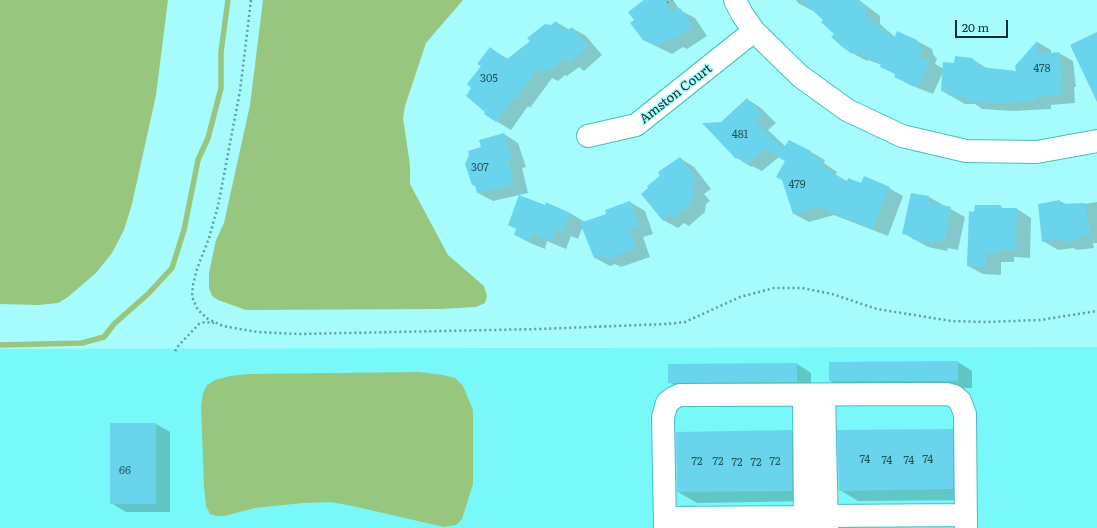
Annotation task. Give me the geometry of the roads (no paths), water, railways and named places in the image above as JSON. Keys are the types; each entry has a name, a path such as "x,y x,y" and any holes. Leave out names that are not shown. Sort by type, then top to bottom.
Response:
{"street":[{"path":"735,0 742,14 754,31 800,76 847,110 902,136 966,151 1037,152 1097,141"},
{"name":"Amston Court","path":"588,136 636,125 754,31"},
{"path":"947,394 954,396 960,401 965,414 966,522 827,522 814,395 805,523 665,523 663,417 667,403 672,398 680,395 947,394"}],"waterway":[{"path":"0,345 82,343 104,337 114,324 148,294 172,268 184,230 198,160 208,138 221,88 221,52 228,0"}]}
